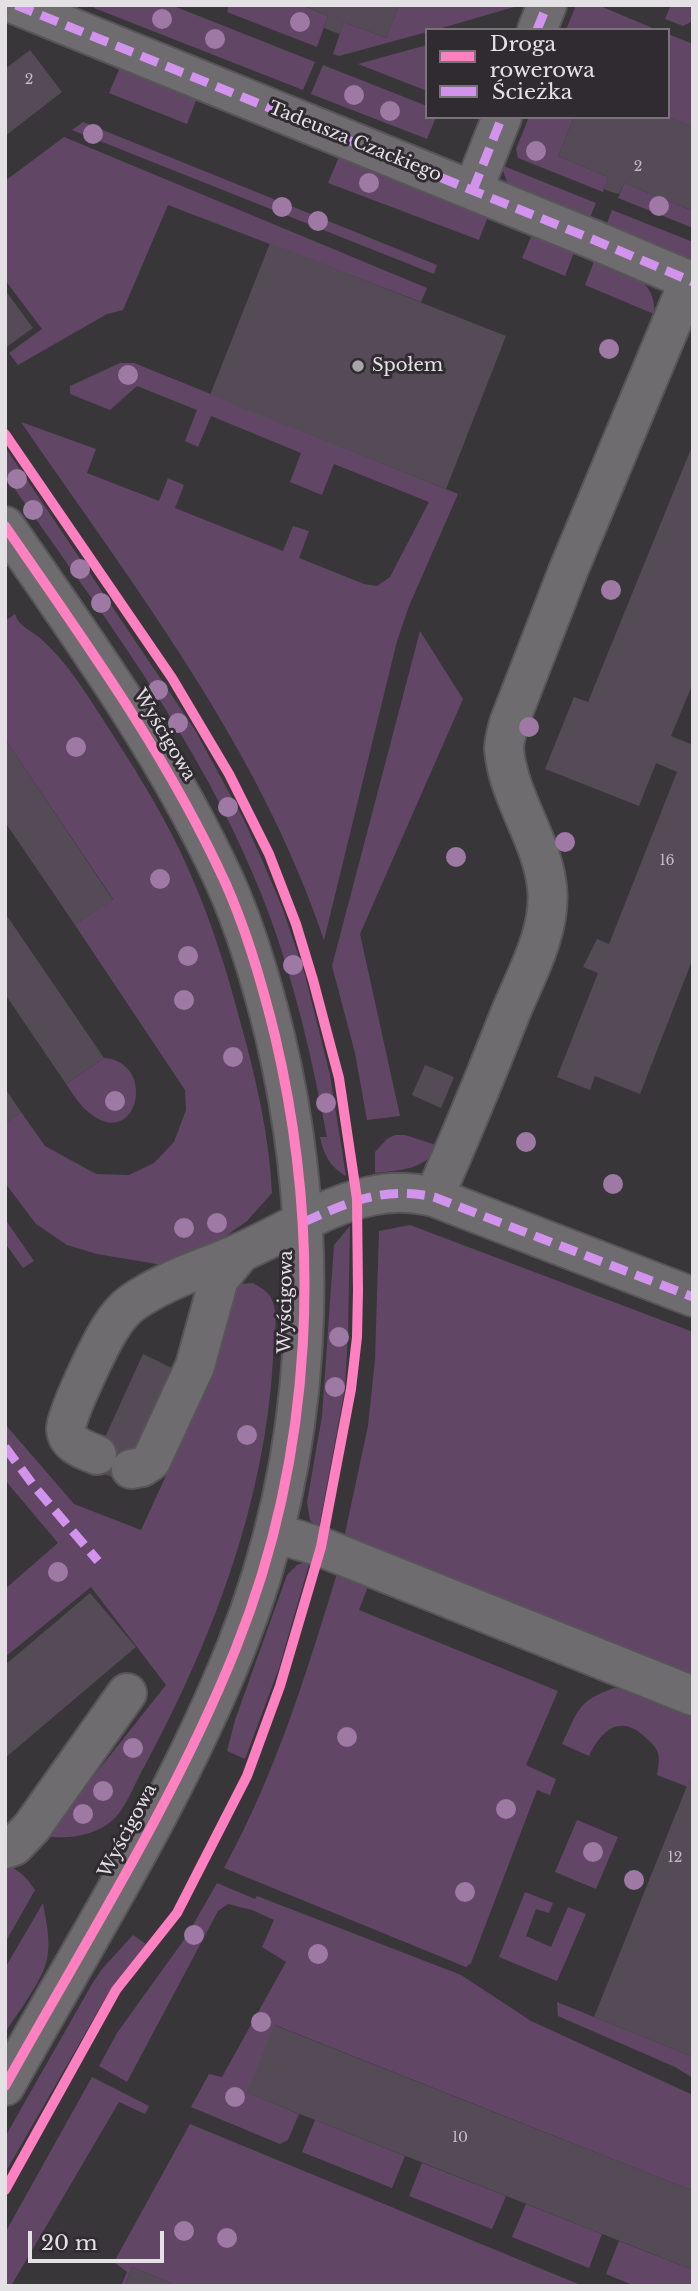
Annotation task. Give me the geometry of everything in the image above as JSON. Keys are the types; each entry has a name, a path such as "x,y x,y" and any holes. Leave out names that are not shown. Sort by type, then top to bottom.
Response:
{"street":[{"name":"Tadeusza Czackiego","path":"16,5 691,281"},
{"path":"538,28 547,5"},
{"path":"473,190 501,119"},
{"path":"434,1197 528,969 548,909 547,885 540,859 507,766 504,747 509,723 568,571 691,281"},
{"name":"Wyścigowa","path":"5,526 159,758 201,833 226,885 247,939 266,999 287,1088 299,1159 304,1222 305,1309 301,1386 275,1534 236,1648 193,1745 115,1893 5,2086"},
{"path":"242,1252 219,1279 195,1366 150,1461 142,1467 114,1462 78,1447 69,1439 66,1429 71,1410 111,1326 130,1305 151,1291 304,1222 372,1195 417,1193 434,1197 693,1297"},
{"path":"275,1534 321,1547 693,1696"},
{"path":"5,1849 14,1846 32,1827 127,1693"}],"shaded area":[{"path":"95,5 171,5 315,62 303,90 94,8"},
{"path":"229,5 302,5 328,16 317,47 227,12"},
{"path":"399,5 521,5 442,28 425,28 425,33 339,56 333,54 344,22 386,38"},
{"path":"576,5 598,5 652,28 567,28"},
{"path":"671,5 693,5 693,21 683,26 665,19"},
{"path":"670,35 693,44 693,127 670,118"},
{"path":"425,46 425,90 358,64"},
{"path":"121,65 197,98 187,124 109,93"},
{"path":"323,65 425,105 425,119 435,119 427,139 311,94"},
{"path":"528,119 573,119 558,156 608,177 603,192 518,158 516,149"},
{"path":"83,122 437,265 434,274 72,130"},
{"path":"64,137 427,288 421,302 168,205 123,310 107,314 18,365 9,353 42,329 5,280 5,181"},
{"path":"339,157 373,172 379,167 490,211 479,240 328,183"},
{"path":"501,165 596,203 588,222 508,185"},
{"path":"624,183 693,211 693,228 618,198"},
{"path":"612,210 693,242 693,264 605,229"},
{"path":"534,230 576,247 565,276 522,258"},
{"path":"596,256 626,270 644,283 654,302 654,314 585,285"},
{"path":"120,363 134,363 458,494 409,606 397,641 324,940 297,869 266,801 230,735 150,608 21,422 96,449 87,473 159,501 168,478 184,485 175,508 283,551 293,526 309,531 299,558 364,584 377,586 390,577 429,502 334,464 322,495 290,482 301,453 211,416 198,447 185,441 197,410 137,386 110,410 70,394 70,386"},
{"path":"5,447 195,730 243,818 282,907 305,975 330,1075 346,1176 329,1160 320,1137 327,1137 291,981 260,891 236,835 208,781 145,676 5,475"},
{"path":"15,614 19,622 50,647 74,676 123,750 162,817 189,871 214,934 246,1042 265,1128 272,1193 247,1221 186,1264 168,1266 97,1254 67,1245 36,1224 5,1183 5,1123 21,1112 45,1146 96,1174 129,1175 154,1163 174,1142 186,1110 185,1090 75,925 113,899 5,739 5,621"},
{"path":"420,631 463,699 360,934 400,1116 367,1120 355,1053 332,966"},
{"path":"104,1058 121,1063 132,1074 136,1088 135,1103 129,1115 118,1122 104,1121 86,1110 66,1084"},
{"path":"395,1135 405,1135 439,1146 427,1160 412,1167 375,1173 375,1152 387,1139"},
{"path":"5,1219 34,1261 23,1268 5,1243"},
{"path":"410,1225 693,1332 693,1683 344,1538 368,1426 375,1360 379,1231"},
{"path":"350,1226 345,1388 319,1528 310,1520 307,1502 322,1416 334,1245"},
{"path":"253,1283 269,1295 275,1314 268,1413 247,1518 213,1621 169,1719 119,1813 108,1824 91,1832 73,1837 46,1836 166,1685 91,1587 5,1657 5,1589 58,1543 5,1480 5,1424 74,1504 141,1530 216,1367 234,1290 241,1284"},
{"path":"310,1561 279,1668 245,1759 227,1751 235,1720 287,1575 297,1565"},
{"path":"338,1570 370,1581 359,1610 558,1691 526,1765 556,1779 550,1795 537,1790 471,1963 466,1967 224,1868 275,1759"},
{"path":"614,1688 626,1689 693,1714 693,1773 688,1787 657,1775 659,1758 656,1748 644,1736 627,1726 612,1728 605,1733 589,1756 562,1744 580,1708"},
{"path":"577,1820 618,1837 596,1889 555,1872"},
{"path":"5,1865 22,1875 35,1890 5,1943"},
{"path":"217,1883 461,1975 531,2021 693,2095 693,2191 275,2025 248,2093 299,2114 288,2140 280,2144 191,2107 209,2074 222,2077 286,1962 262,1947 274,1920 252,1910 228,1904 218,1911 127,2082 99,2066 117,2033 186,1937"},
{"path":"525,1892 553,1903 549,1913 536,1909 526,1936 551,1947 568,1907 586,1914 557,1981 499,1957"},
{"path":"43,1903 48,1938 47,1959 35,1987 5,2033 5,1968"},
{"path":"133,1935 146,1944 109,1992 5,2173 5,2137 92,1984"},
{"path":"557,2002 693,2057 693,2078 675,2067 558,2016"},
{"path":"92,2077 149,2106 145,2114 119,2102 11,2286 5,2286 5,2233"},
{"path":"315,2120 405,2156 392,2188 302,2152"},
{"path":"190,2124 583,2286 178,2286 132,2267 125,2286 121,2286 127,2272 114,2262"},
{"path":"422,2163 506,2196 492,2229 409,2196"},
{"path":"526,2204 602,2234 589,2268 512,2237"},
{"path":"619,2241 693,2270 693,2286 635,2286 606,2274"}],"building":[{"path":"303,5 399,5 386,38 344,22 340,34 331,31 324,28 328,16"},
{"path":"30,50 62,92 5,136 5,69"},
{"path":"670,117 693,127 693,211 624,183 619,194 611,192 604,189 608,177 558,156 573,119"},
{"name":"Społem","path":"270,243 506,336 446,489 210,395"},
{"path":"5,290 33,328 5,348"},
{"path":"693,444 693,683 671,736 693,745 693,958 640,1094 595,1076 590,1090 557,1077 598,973 583,967 597,939 609,944 677,772 656,763 639,806 545,769 574,697 588,702"},
{"path":"5,739 113,900 75,925 5,822"},
{"path":"5,913 104,1058 66,1084 5,994"},
{"path":"425,1065 454,1077 441,1108 412,1095"},
{"path":"5,1088 21,1112 5,1123"},
{"path":"143,1354 176,1370 125,1483 91,1468"},
{"path":"90,1593 136,1647 5,1758 5,1665"},
{"path":"693,1771 693,2057 594,2017"},
{"path":"274,2025 693,2191 693,2270 247,2093"},
{"path":"132,2267 178,2286 125,2286"}],"marked path":[{"path":"16,5 693,282"},
{"path":"538,28 547,5"},
{"path":"473,190 501,119"},
{"path":"304,1222 351,1202 382,1195 398,1193 434,1197 693,1297"},
{"path":"5,1447 34,1486 98,1561"}],"cycle path":[{"path":"5,434 172,678 229,774 269,854 296,924 339,1078 357,1199 358,1291 357,1337 351,1389 321,1547 280,1686 247,1776 177,1913 116,1990 5,2190"},
{"path":"5,526 94,655 151,744 202,835 233,901 265,996 290,1113 300,1190 304,1267 303,1345 295,1422 282,1499 262,1574 236,1648 212,1705 157,1816 5,2086"}],"place":[{"name":"Społem","path":"358,366"}]}
